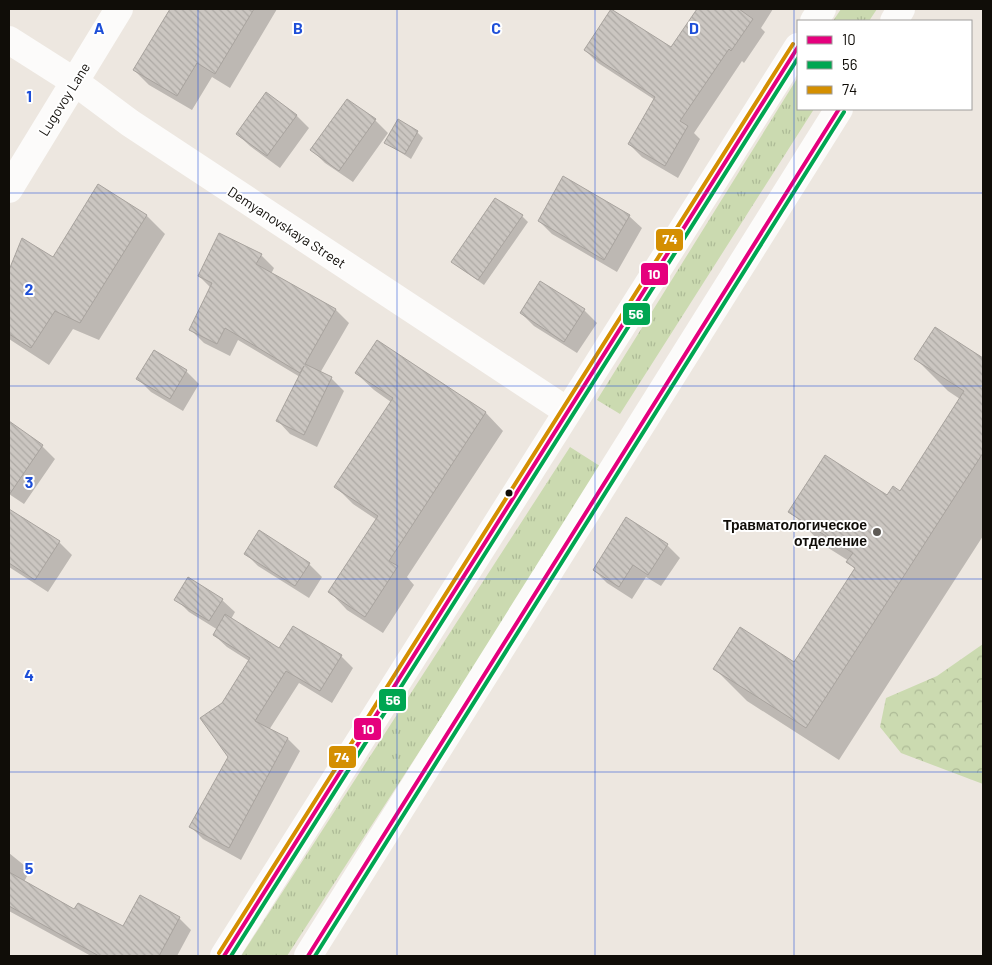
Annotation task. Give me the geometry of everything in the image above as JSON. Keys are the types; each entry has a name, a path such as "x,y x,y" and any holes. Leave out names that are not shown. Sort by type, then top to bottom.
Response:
{"street":[{"name":"Lugovoy Lane","path":"9,189 119,9"},
{"path":"815,20 822,9"},
{"path":"895,20 901,9"},
{"name":"Demyanovskaya Street","path":"9,40 75,82 130,124 567,411"},
{"path":"224,956 797,49"},
{"path":"308,956 838,110"}],"green space":[{"path":"841,9 877,9 870,20 834,20"},
{"path":"797,79 797,110 813,110 620,414 597,400"},
{"path":"570,447 603,468 287,956 241,956"},
{"path":"983,644 983,784 901,753 880,727 886,698 937,676"}],"building":[{"path":"170,9 254,9 215,74 197,63 177,96 133,70"},
{"path":"611,9 671,47 697,9 739,9 753,19 731,51 729,49 680,121 688,126 665,166 628,144 655,97 584,50"},
{"path":"266,92 297,115 267,156 236,134"},
{"path":"347,99 376,119 339,171 310,150"},
{"path":"398,119 418,131 405,154 384,143"},
{"path":"563,176 630,215 604,260 538,221"},
{"path":"98,184 147,215 80,323 55,311 31,348 9,334 9,270 22,238 53,257"},
{"path":"495,198 523,215 478,280 451,262"},
{"path":"219,233 262,254 256,264 336,309 305,364 332,377 304,435 276,421 304,366 300,373 225,328 217,344 189,330 212,283 198,276"},
{"path":"540,281 585,309 564,342 520,313"},
{"name":"Травматологическое отделение","path":"935,327 983,358 983,453 806,728 713,669 740,627 794,662 855,568 846,562 853,553 788,512 825,455 887,495 893,486 900,491 964,391 914,359"},
{"path":"377,340 486,412 389,561 398,566 365,617 328,592 378,516 334,487 393,398 355,373"},
{"path":"154,350 187,370 170,399 136,379"},
{"path":"9,421 43,445 9,495"},
{"path":"9,509 60,541 35,580 9,563"},
{"path":"626,517 668,544 648,575 633,565 619,587 593,570"},
{"path":"259,530 310,563 295,586 244,554"},
{"path":"188,577 223,599 209,621 174,600"},
{"path":"225,614 279,648 293,626 342,655 320,691 286,671 255,721 288,738 229,848 189,827 228,757 200,718 222,703 250,658 213,635"},
{"path":"9,872 74,909 78,903 123,926 140,895 180,917 159,956 99,956 9,906"}],"transit line":[{"name":"74","path":"219,953 793,44"},
{"name":"10","path":"224,956 797,49"},
{"name":"56","path":"231,956 797,60"},
{"name":"10","path":"308,956 838,110"},
{"name":"56","path":"315,956 844,112"}],"place":[{"name":"Травматологическое отделение","path":"877,532"}]}
